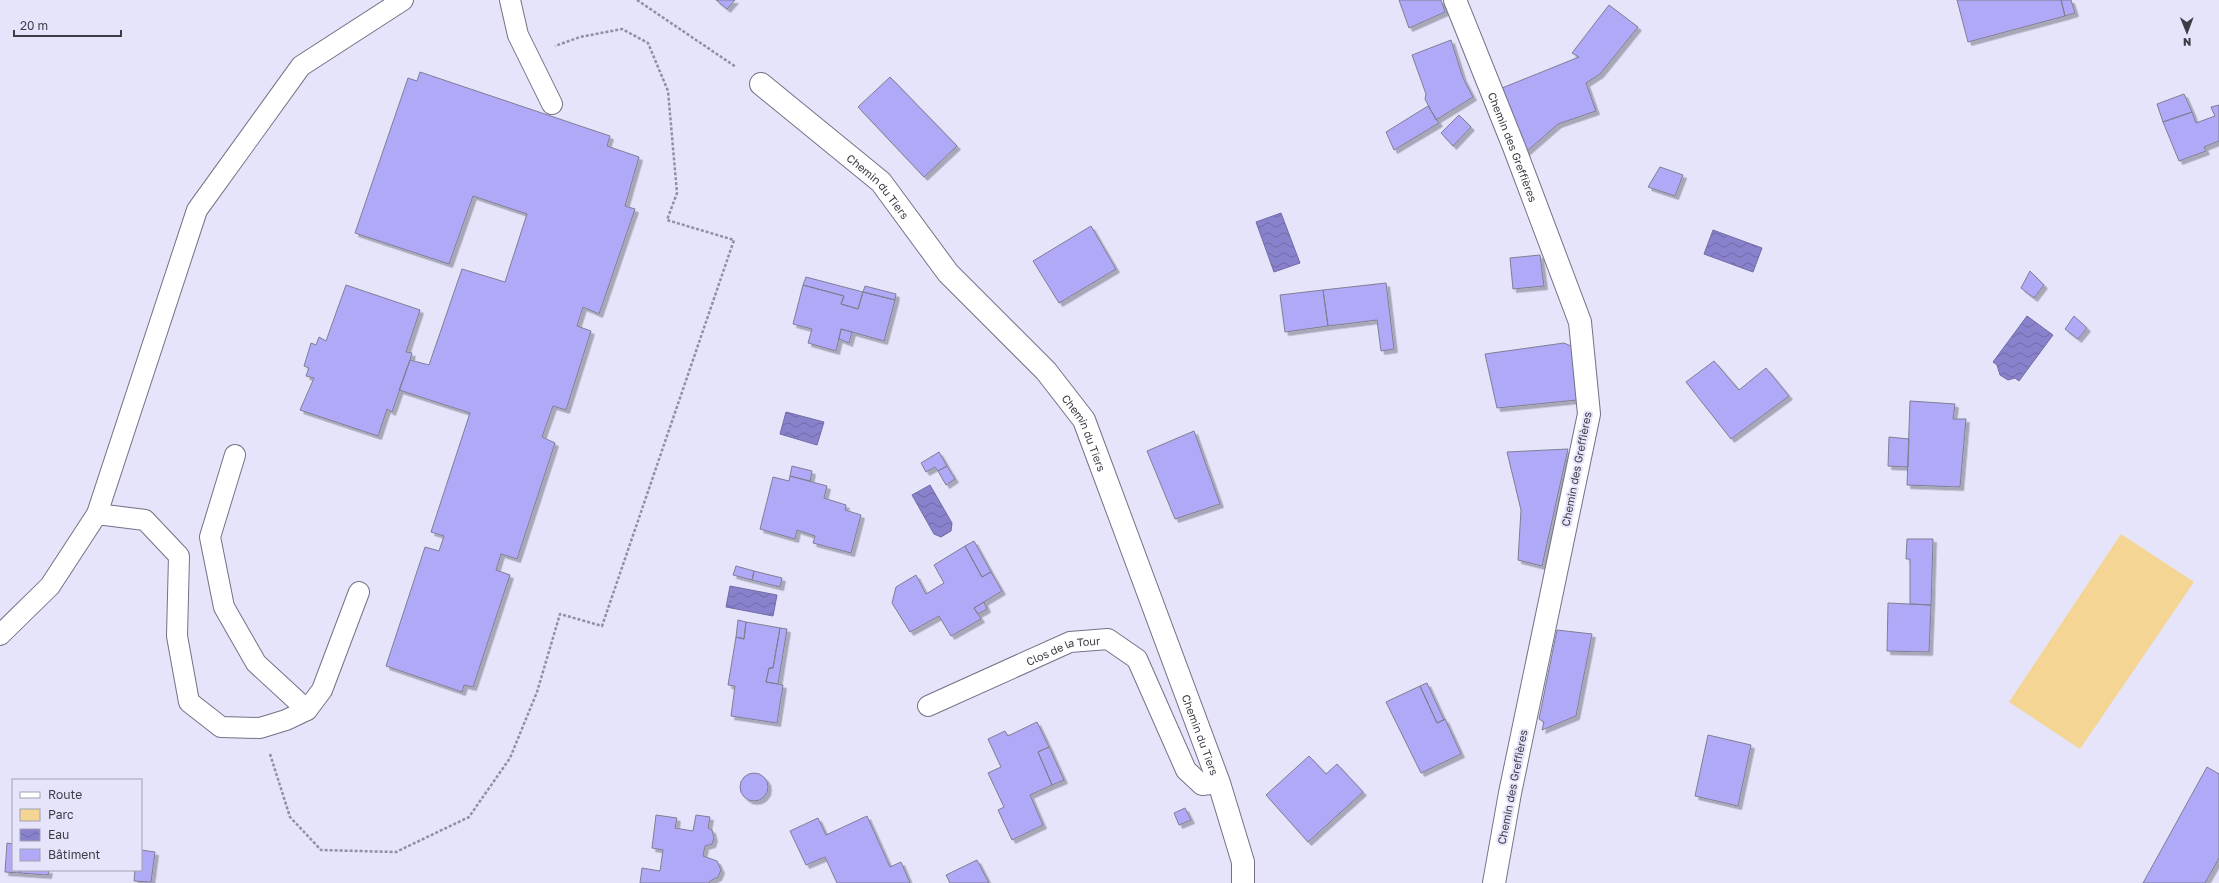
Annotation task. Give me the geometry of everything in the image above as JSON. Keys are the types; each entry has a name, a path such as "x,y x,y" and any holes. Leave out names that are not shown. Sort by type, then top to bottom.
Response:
{"street":[{"name":"Chemin des Greffières","path":"1456,0 1514,147 1580,322 1588,414 1510,793 1494,883"},
{"name":"Chemin du Tiers","path":"761,84 881,182 948,273 1046,371 1084,420 1219,783 1243,862 1243,883"}],"lane":[{"path":"0,636 50,586 97,514 197,210 301,66 403,0"},
{"path":"510,0 518,34 552,104"},
{"path":"235,455 210,537 224,607 256,663 307,710"},
{"path":"97,514 145,520 179,556 177,636 189,702 221,727 260,728 286,720 307,710 322,690 359,592"},
{"name":"Clos de la Tour","path":"928,706 1070,642 1108,639 1137,659 1186,770 1202,785 1219,783"}],"path":[{"path":"637,0 761,84"},
{"path":"260,728 275,767 290,817 321,850 396,852 469,817 510,758 537,692 560,614 602,626 734,240 667,220 677,193 668,91 648,43 622,29 580,37 528,55"}],"green space":[{"path":"2121,534 2194,582 2080,749 2009,702"}],"water":[{"path":"1281,213 1300,263 1274,272 1256,222"},
{"path":"1713,230 1762,248 1753,272 1704,254"},
{"path":"2027,316 2053,335 2019,381 2015,378 2008,380 2000,375 1997,365 1993,362"},
{"path":"786,412 824,422 817,445 780,434"},
{"path":"930,485 952,523 951,531 941,537 934,534 912,495"},
{"path":"730,586 777,595 773,616 726,607"}],"building":[{"path":"716,0 735,0 727,9"},
{"path":"1399,0 1441,0 1445,12 1409,28"},
{"path":"1957,0 2061,0 2065,16 1968,42"},
{"path":"2061,0 2071,0 2075,13 2065,16"},
{"path":"1609,5 1638,27 1600,74 1586,83 1596,111 1558,124 1526,152 1502,88 1579,57 1572,53"},
{"path":"1451,40 1463,78 1473,97 1436,120 1425,99 1426,94 1412,55"},
{"path":"420,72 610,136 607,146 639,157 625,206 635,209 599,314 583,307 577,326 591,331 566,410 553,406 542,437 555,443 517,559 501,554 496,570 510,575 473,687 464,685 462,692 386,666 425,547 439,551 444,536 431,532 470,413 399,390 410,360 429,365 462,269 505,282 527,214 473,196 449,264 355,233 408,78 417,81"},
{"path":"890,77 957,146 924,177 858,107"},
{"path":"2184,94 2192,112 2163,122 2157,104"},
{"path":"2219,105 2219,141 2204,147 2206,151 2179,161 2163,122 2192,112 2196,123 2215,116 2211,107"},
{"path":"1428,106 1439,123 1394,150 1386,132"},
{"path":"1459,115 1471,127 1453,146 1441,133"},
{"path":"1660,167 1683,175 1675,196 1648,187"},
{"path":"1091,226 1116,269 1059,303 1033,261"},
{"path":"1540,255 1544,286 1513,289 1510,258"},
{"path":"2030,271 2044,285 2034,298 2021,288"},
{"path":"806,277 863,292 858,309 841,304 844,296 803,285"},
{"path":"1386,283 1394,349 1381,351 1377,320 1328,326 1323,290"},
{"path":"346,285 420,310 406,352 412,353 410,360 392,412 387,409 378,436 300,410 314,378 306,376 309,368 304,366 311,343 316,345 319,337 326,341"},
{"path":"803,285 844,296 841,304 858,309 863,292 895,300 884,341 841,329 836,351 808,343 812,329 793,324"},
{"path":"865,286 896,294 895,300 863,292"},
{"path":"1323,290 1328,326 1285,332 1280,295"},
{"path":"2074,316 2087,328 2078,339 2065,329"},
{"path":"841,329 852,332 849,343 839,339"},
{"path":"1564,343 1571,346 1572,349 1577,400 1497,408 1485,354"},
{"path":"1714,361 1739,390 1766,368 1789,396 1731,439 1686,382"},
{"path":"1910,401 1955,404 1953,419 1966,419 1960,487 1907,485"},
{"path":"1194,431 1220,504 1175,519 1147,451"},
{"path":"1889,437 1909,439 1908,467 1888,466"},
{"path":"1568,449 1542,566 1518,560 1521,510 1507,452"},
{"path":"939,452 947,466 938,471 935,467 926,472 921,463"},
{"path":"792,466 812,471 810,481 790,476"},
{"path":"947,466 955,479 946,485 938,471"},
{"path":"790,476 827,486 824,498 846,505 845,510 861,515 851,553 813,543 815,536 797,530 795,539 760,529 773,477 789,481"},
{"path":"1907,539 1933,539 1931,605 1910,604 1910,559 1906,559"},
{"path":"974,541 991,572 982,577 965,546"},
{"path":"965,546 982,577 991,572 1002,591 974,608 981,619 951,636 939,616 910,632 892,603 896,587 916,575 926,594 944,583 934,565"},
{"path":"736,566 754,571 752,580 733,575"},
{"path":"754,571 782,578 780,587 752,580"},
{"path":"984,602 987,609 978,614 974,608"},
{"path":"1888,603 1931,605 1929,652 1887,651"},
{"path":"738,620 746,622 744,639 736,637"},
{"path":"746,622 780,628 773,668 769,668 766,682 783,685 777,723 731,716 735,686 728,685 736,637 744,639"},
{"path":"780,628 787,629 778,684 766,682 769,668 773,668"},
{"path":"1557,630 1592,634 1576,716 1542,730 1544,722 1539,719"},
{"path":"1427,683 1444,720 1437,723 1420,686"},
{"path":"1420,686 1437,723 1445,719 1461,754 1421,773 1386,702"},
{"path":"1037,722 1049,747 1038,752 1052,785 1030,795 1043,825 1012,840 998,810 1004,807 988,773 1001,767 988,739 1005,731 1008,736"},
{"path":"1708,735 1751,745 1738,806 1695,796"},
{"path":"1049,747 1064,780 1052,785 1038,752"},
{"path":"1309,756 1326,774 1337,764 1363,792 1308,842 1266,795"},
{"path":"2207,767 2219,774 2219,858 2205,883 2143,883"},
{"path":"754,773 764,777 768,787 764,797 754,801 744,797 740,787 744,777"},
{"path":"1185,808 1191,820 1179,825 1174,813"},
{"path":"656,815 677,818 675,828 693,831 696,815 710,817 708,828 712,830 714,838 712,844 705,846 703,856 717,861 721,870 718,877 709,883 640,883 642,868 660,871 663,850 652,848"},
{"path":"867,816 890,867 901,862 910,883 837,883 825,857 806,865 790,831 818,818 826,835"},
{"path":"7,843 12,844 12,871 21,871 20,873 5,872"},
{"path":"142,850 155,852 151,882 134,881 135,871 142,871"},
{"path":"977,860 989,883 950,883 946,875"},
{"path":"21,871 49,871 48,875 20,873"}]}
